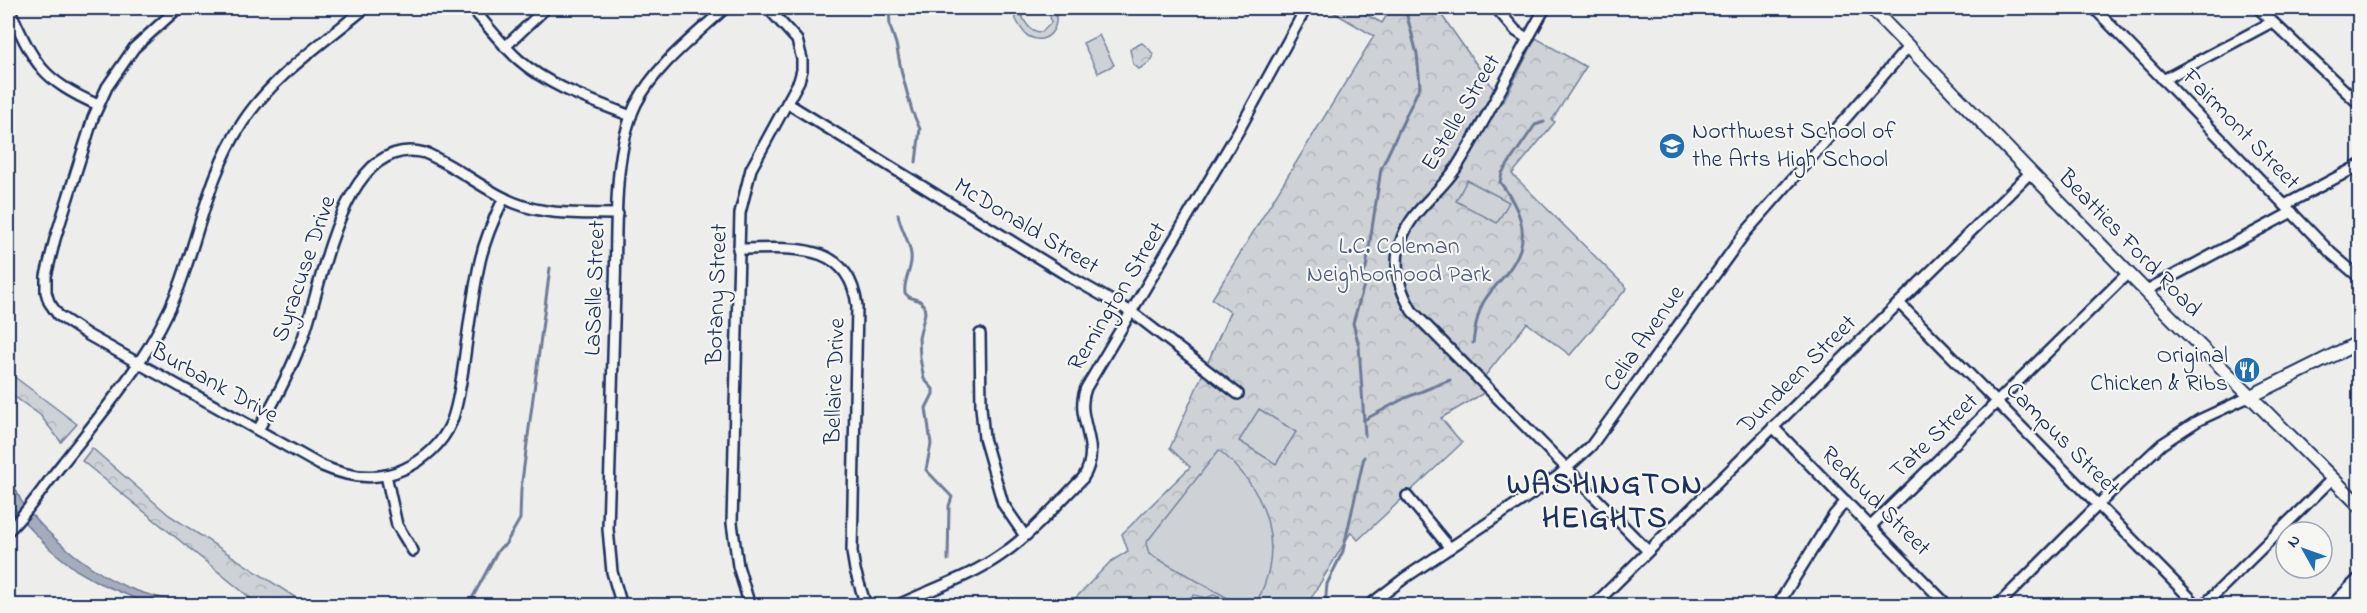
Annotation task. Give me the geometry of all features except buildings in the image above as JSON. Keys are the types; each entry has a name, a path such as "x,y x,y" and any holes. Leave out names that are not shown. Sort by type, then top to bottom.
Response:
{"highway":[{"path":"2337,606 2360,582"},
{"path":"2352,606 2360,598"}],"main road":[{"name":"Beatties Ford Road","path":"1871,8 2145,291 2360,506"},
{"path":"2251,396 2360,342"}],"street":[{"path":"9,8 26,45 45,73 69,92 98,105"},
{"name":"Burbank Drive","path":"178,8 134,48 119,67 98,105 46,276 46,292 54,311 66,322 138,364 335,471 365,477 386,475 402,470 424,458 435,447 451,423 459,397 480,261 486,238 504,198"},
{"path":"11,528 138,364 162,322 178,288 214,174 235,134 267,92 365,8"},
{"path":"472,8 505,47 545,78 631,116"},
{"path":"505,47 546,8"},
{"name":"LaSalle Street","path":"619,605 612,572 608,529 622,146 631,116 641,96 666,63 725,8"},
{"name":"Botany Street","path":"750,606 738,566 732,523 738,249 742,202 751,169 799,81 802,59 797,40 768,8"},
{"name":"Remington Street","path":"896,606 1001,556 1025,536 1083,478 1088,470 1092,452 1082,409 1084,393 1239,130 1306,8"},
{"path":"1496,8 1516,31 1528,39"},
{"name":"Estelle Street","path":"1545,8 1456,167 1409,223 1397,255 1399,282 1412,311 1648,551"},
{"name":"Fairmont Street","path":"2094,8 2285,205 2360,278"},
{"path":"2258,8 2360,105"},
{"path":"2163,80 2272,22"},
{"name":"Celia Avenue","path":"1368,606 1568,468 1598,438 1745,233 1909,46"},
{"name":"McDonald Street","path":"787,103 1068,276 1133,313 1238,394"},
{"name":"Syracuse Drive","path":"258,430 302,342 346,203 370,169 389,156 401,152 419,151 438,158 504,198 543,211 618,214"},
{"path":"2285,205 2360,165"},
{"name":"Dundeen Street","path":"1593,606 2030,173"},
{"path":"2145,291 2292,212"},
{"name":"Bellaire Drive","path":"738,249 802,249 820,253 843,268 854,288 857,306 852,552 866,606"},
{"name":"Tate Street","path":"1871,526 2128,273"},
{"name":"Campus Street","path":"1899,303 2198,606"},
{"path":"980,334 981,407 984,438 1003,504 1025,536"},
{"path":"1997,606 2162,444 2199,420 2251,396"},
{"name":"Redbud Street","path":"1773,427 1948,606"},
{"path":"386,475 397,525 412,551"},
{"path":"2203,606 2332,479"},
{"path":"1407,496 1450,548"},
{"path":"1777,606 1834,515 1846,501"}],"green space":[{"path":"1010,8 1018,8 1029,27 1042,32 1051,23 1046,8 1053,8 1056,14 1055,27 1047,37 1035,39 1025,34"},
{"name":"L.C. Coleman Neighborhood Park","path":"1326,8 1354,8 1382,23 1391,8 1440,8 1438,10 1503,102 1536,38 1586,67 1552,120 1555,122 1512,174 1627,288 1570,355 1527,323 1481,381 1489,390 1441,418 1462,443 1358,540 1351,532 1307,605 1236,605 1214,595 1206,598 1194,595 1178,605 1068,606 1110,562 1128,551 1122,534 1190,467 1170,448 1230,312 1212,299 1374,36"},
{"path":"1099,35 1114,65 1098,73 1083,43"},
{"path":"1142,43 1151,51 1153,57 1139,69 1133,64 1130,49"},
{"path":"1467,180 1509,202 1497,223 1456,201"},
{"path":"8,372 77,424 61,442 40,415 8,392"},
{"path":"1259,409 1296,432 1276,464 1239,441"},
{"path":"92,448 169,515 307,605 259,605 82,461"},
{"path":"1219,450 1250,484 1267,522 1271,542 1270,562 1265,584 1255,605 1240,605 1149,554 1146,543"}],"water":[{"path":"8,473 22,502 34,517 59,542 88,565 132,589 155,597 194,605 151,605 99,583 76,570 50,549 9,502"}],"waterway":[{"path":"889,8 890,26 902,74 912,111 920,129 916,162"},
{"path":"1365,436 1359,346 1353,323 1364,285 1360,283 1366,268 1381,169 1420,86 1417,54 1405,8"},
{"path":"1473,343 1483,303 1511,267 1522,241 1517,210 1500,182 1502,173 1535,125 1544,122"},
{"path":"898,214 911,255 905,293 920,301 925,313 919,338 920,358 924,379 933,389 926,408 931,444 926,470 952,497 949,506 948,560"},
{"path":"468,606 497,552 505,545 520,519 521,489 550,268"},
{"path":"1364,420 1405,398 1450,380"},
{"path":"1325,606 1327,584 1343,551 1364,457"}],"place":[{"name":"Northwest School of the Arts High School","path":"1672,146"},
{"name":"Original Chicken & Ribs","path":"2247,370"}],"district":[{"name":"WASHINGTON HEIGHTS","path":"1605,503"}]}
